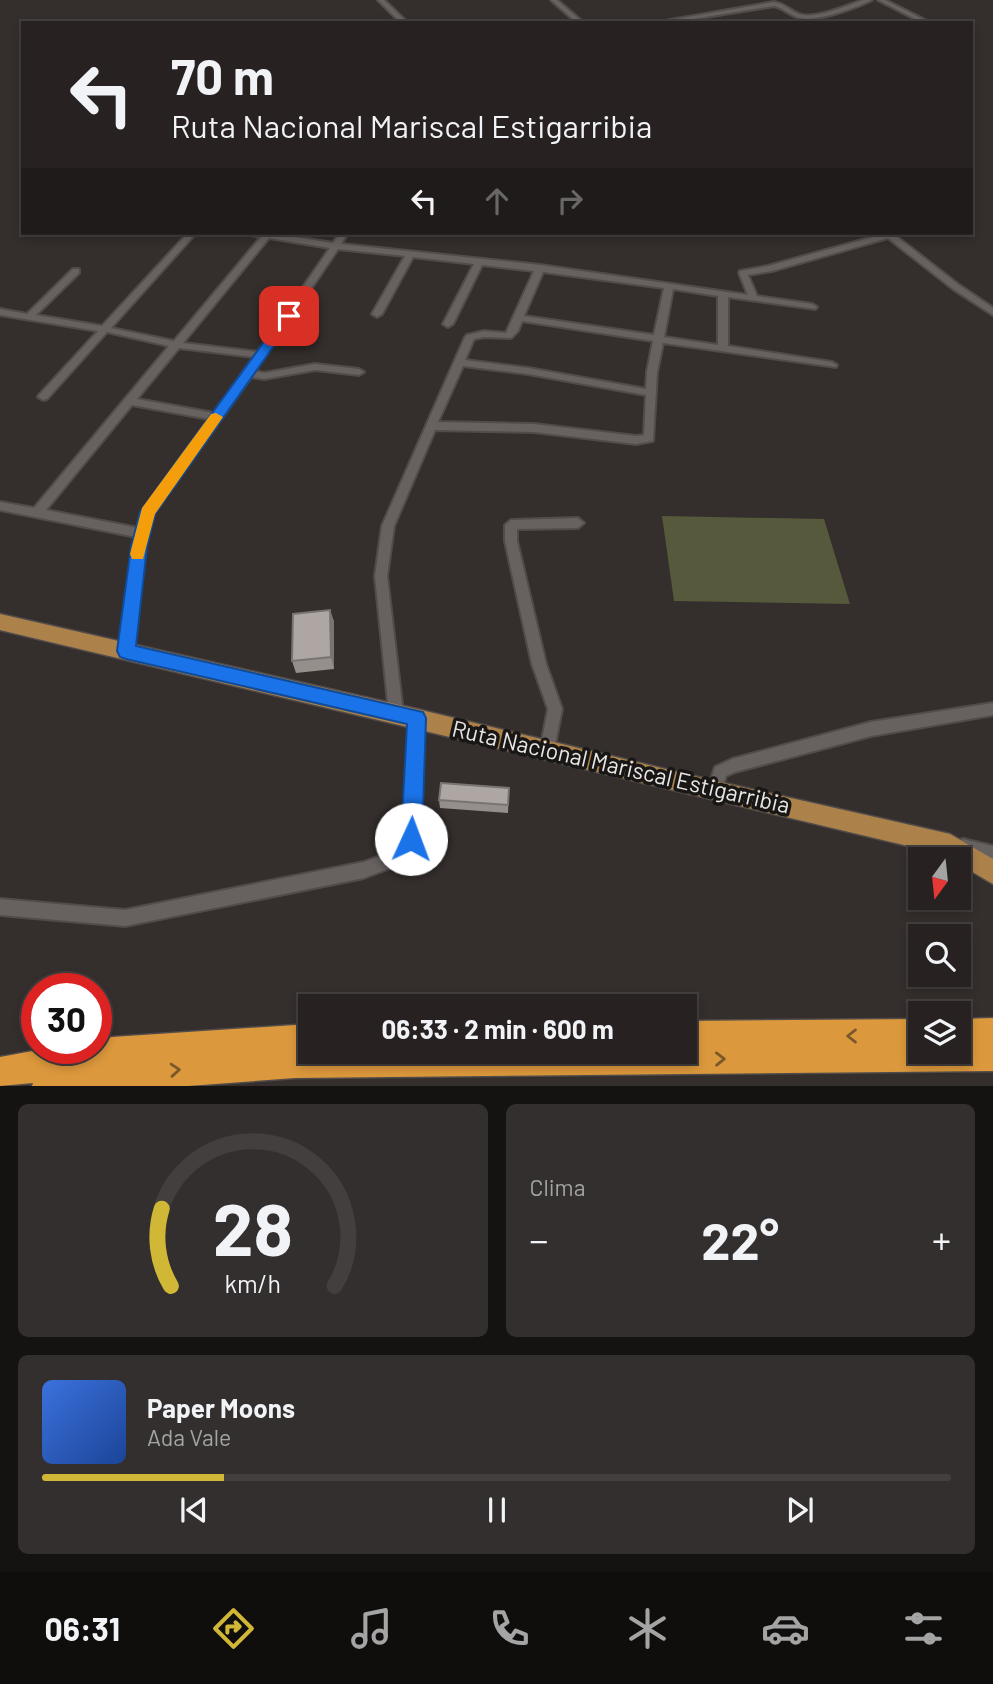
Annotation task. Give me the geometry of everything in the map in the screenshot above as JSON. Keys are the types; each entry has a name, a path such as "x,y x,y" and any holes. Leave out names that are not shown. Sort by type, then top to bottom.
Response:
{"highway":[{"path":"971,1035 993,1034"},
{"path":"697,1037 908,1035"},
{"path":"0,1073 112,1053 298,1041"},
{"path":"48,1086 107,1075 295,1062 993,1055"}],"main road":[{"name":"Ruta Nacional Mariscal Estigarribia","path":"0,622 407,716 715,792 950,845 992,867"}],"street":[{"path":"381,0 403,21"},
{"path":"554,0 579,21"},
{"path":"668,21 774,4 782,4 796,15 807,17 869,0"},
{"path":"880,0 924,21"},
{"path":"43,397 190,235"},
{"path":"37,513 267,235 335,246 540,268 811,307"},
{"path":"302,235 307,242"},
{"path":"126,651 141,533 148,512 261,355 343,235"},
{"path":"754,299 743,273 884,235"},
{"path":"889,235 993,312"},
{"path":"377,314 411,254"},
{"path":"448,324 479,262"},
{"path":"0,907 125,918 364,870 403,854 411,839 407,716 381,576 388,526 470,337 484,334 508,335 513,331 540,268"},
{"path":"31,315 76,271"},
{"path":"431,426 534,428 636,440 649,439 651,393 668,286"},
{"path":"723,294 723,348"},
{"path":"0,312 31,315 177,344 261,355"},
{"path":"519,318 832,365"},
{"path":"459,362 528,371 651,393"},
{"path":"248,373 264,376 315,367 359,372"},
{"path":"130,401 216,417"},
{"path":"0,506 141,533"},
{"path":"547,750 555,709 539,664 511,541 511,525 578,523"},
{"path":"715,792 720,772 732,766 871,729 993,709"}],"green space":[{"path":"662,516 824,519 850,604 674,601"}],"building":[{"path":"330,610 331,657 292,661 293,614"},
{"path":"441,783 509,788 508,805 439,800"}],"slow traffic":[{"path":"138,554 142,526 148,512 216,417"}],"route":[{"path":"289,316 148,512 142,526 126,651 417,718 411,839"}]}
